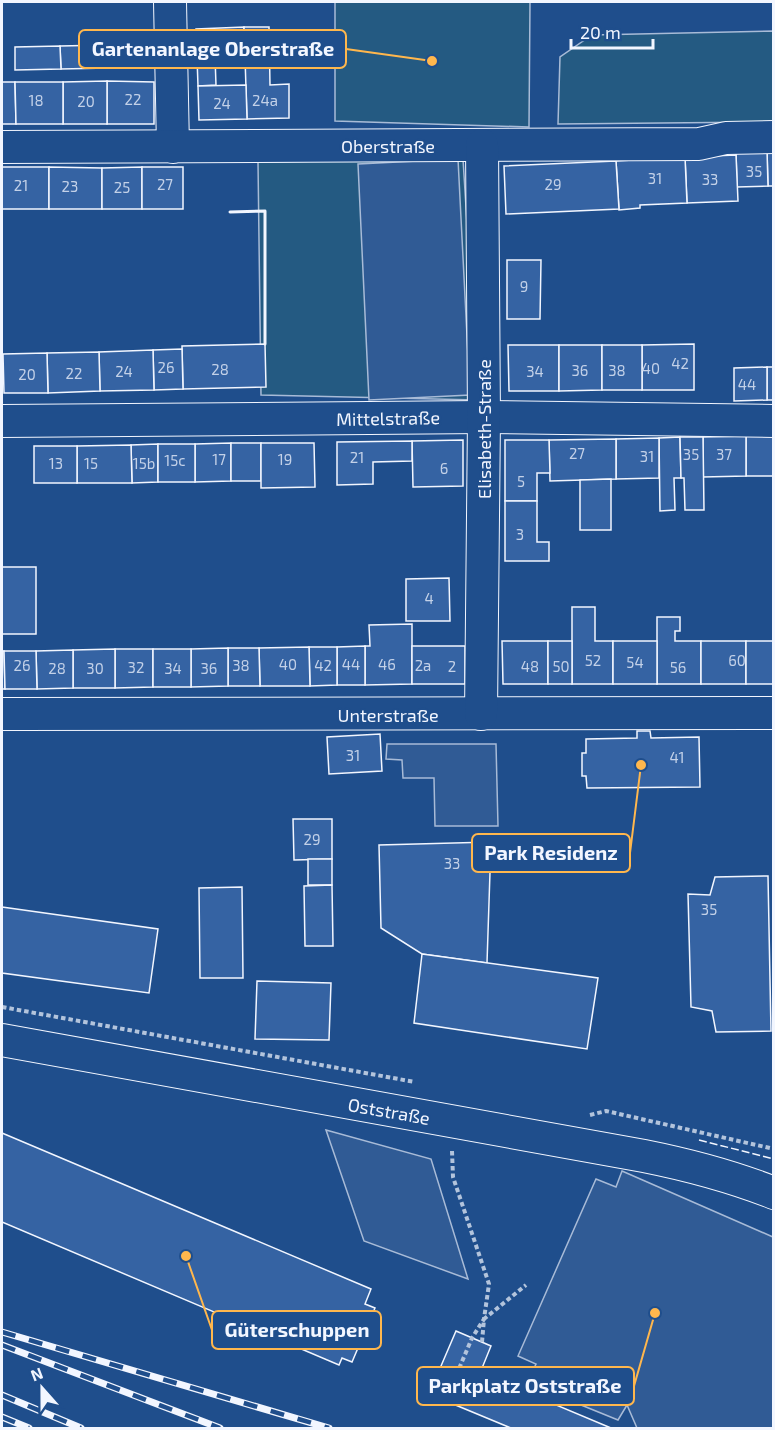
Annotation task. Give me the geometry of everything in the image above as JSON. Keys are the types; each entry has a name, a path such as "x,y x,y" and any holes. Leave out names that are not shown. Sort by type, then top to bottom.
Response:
{"street":[{"path":"170,2 173,147"},
{"name":"Oberstraße","path":"2,147 699,144 726,138 774,137"},
{"name":"Elisabeth-Straße","path":"482,145 484,417 482,714"},
{"name":"Mittelstraße","path":"2,421 484,417 774,421"},
{"name":"Unterstraße","path":"2,714 774,713"},
{"name":"Oststraße","path":"2,1040 695,1166 730,1176 774,1193"}],"path":[{"path":"2,1007 425,1084"},
{"path":"456,1123 451,1160 453,1177 489,1284 482,1342"},
{"path":"458,1371 472,1338 484,1319 526,1284"}],"shaded area":[{"path":"335,2 530,2 529,127 335,121"},
{"path":"773,31 773,122 558,124 560,57 592,35"},
{"path":"458,159 470,395 369,400 358,164"},
{"path":"463,159 478,400 261,395 258,162"},
{"path":"387,744 496,744 498,826 435,826 434,778 403,778 402,760 386,759"},
{"path":"326,1130 431,1159 468,1279 364,1241"},
{"path":"622,1171 773,1237 773,1428 637,1428 627,1405 618,1420 527,1383 536,1364 518,1356 596,1179 616,1187"}],"building":[{"path":"244,27 245,55 215,56 216,85 198,86 196,29"},
{"path":"244,27 269,27 270,85 289,84 289,118 247,119"},
{"path":"107,45 108,68 61,69 60,46"},
{"path":"60,46 61,69 15,70 15,47"},
{"path":"107,81 154,82 154,124 107,124"},
{"path":"107,81 107,124 63,124 63,82"},
{"path":"2,82 15,82 16,124 2,124"},
{"path":"15,82 63,82 63,124 16,124"},
{"path":"246,85 247,119 199,120 198,86"},
{"path":"767,150 774,150 774,186 768,186"},
{"path":"767,150 768,186 737,187 736,151"},
{"path":"736,155 738,201 687,203 685,157"},
{"path":"685,157 687,203 640,205 640,208 619,210 616,161"},
{"path":"616,161 619,209 506,214 504,166"},
{"path":"2,167 49,167 49,209 2,209"},
{"path":"49,167 102,168 102,209 49,209"},
{"path":"142,167 142,209 102,209 102,168"},
{"path":"142,167 183,167 183,209 142,209"},
{"path":"507,260 541,260 540,319 507,319"},
{"path":"265,344 266,387 183,389 182,346"},
{"path":"694,344 694,390 642,390 642,345"},
{"path":"508,345 559,345 559,391 509,391"},
{"path":"559,345 602,345 602,390 559,391"},
{"path":"602,345 642,345 642,390 602,390"},
{"path":"182,349 183,389 154,390 153,350"},
{"path":"153,350 154,390 100,391 99,352"},
{"path":"99,352 100,391 48,393 47,353"},
{"path":"47,353 48,393 4,393 3,354"},
{"path":"767,367 774,367 774,400 767,400"},
{"path":"767,367 767,400 734,401 734,368"},
{"path":"774,435 774,476 746,476 746,436"},
{"path":"746,436 746,476 703,477 703,437"},
{"path":"680,437 681,478 674,478 675,510 660,511 659,438"},
{"path":"680,437 703,437 704,510 685,510 684,478 681,478"},
{"path":"659,438 659,478 616,479 616,439"},
{"path":"616,439 616,479 550,481 549,440"},
{"path":"463,440 463,486 413,487 412,441"},
{"path":"505,440 549,440 550,473 537,473 537,501 505,501"},
{"path":"412,441 412,461 373,462 373,484 337,485 337,442"},
{"path":"231,443 231,481 195,482 195,444"},
{"path":"231,443 261,443 261,481 231,481"},
{"path":"261,443 314,443 315,487 261,488"},
{"path":"158,444 158,482 132,483 131,445"},
{"path":"158,444 195,444 195,482 158,482"},
{"path":"131,445 132,483 77,483 77,446"},
{"path":"34,446 77,446 77,483 34,483"},
{"path":"611,479 611,530 580,530 580,480"},
{"path":"505,501 537,501 537,542 549,542 549,561 505,561"},
{"path":"2,567 36,567 36,634 2,634"},
{"path":"449,578 450,621 406,621 406,579"},
{"path":"572,607 595,607 595,641 613,641 613,684 572,684"},
{"path":"657,617 680,617 680,631 675,631 675,641 701,641 701,684 657,684"},
{"path":"412,624 412,684 365,685 365,646 370,646 369,625"},
{"path":"502,641 548,641 548,684 503,684"},
{"path":"548,641 572,641 572,684 548,684"},
{"path":"613,641 657,641 657,684 613,684"},
{"path":"701,641 746,641 746,684 701,684"},
{"path":"746,641 774,641 774,684 746,684"},
{"path":"365,646 365,685 337,685 337,647"},
{"path":"412,646 465,646 465,684 412,684"},
{"path":"309,647 337,647 337,685 310,686"},
{"path":"309,647 310,686 260,686 259,648"},
{"path":"228,648 259,648 260,686 228,686"},
{"path":"228,648 228,686 191,687 191,649"},
{"path":"115,649 153,649 153,687 115,688"},
{"path":"115,649 115,688 73,688 73,650"},
{"path":"153,649 191,649 191,687 153,687"},
{"path":"73,650 73,688 37,689 36,651"},
{"path":"2,651 4,651 5,689 2,689"},
{"path":"4,651 36,651 37,689 5,689"},
{"path":"637,731 650,731 651,738 699,737 700,787 587,788 586,776 582,776 582,753 586,753 586,739 637,738"},
{"path":"380,734 382,771 329,774 327,737"},
{"path":"293,819 332,819 332,859 294,860"},
{"path":"491,842 487,963 422,954 381,928 379,845"},
{"path":"308,859 332,859 332,885 308,885"},
{"path":"768,876 771,1031 716,1032 712,1011 691,1007 688,894 710,895 715,877"},
{"path":"332,885 333,946 305,946 304,886"},
{"path":"242,887 243,978 200,978 199,888"},
{"path":"2,907 158,929 149,993 2,973"},
{"path":"422,954 598,978 587,1049 414,1023"},
{"path":"257,981 331,983 329,1040 255,1039"},
{"path":"2,1133 371,1289 365,1304 375,1308 352,1362 342,1358 339,1365 2,1222"},
{"path":"456,1331 491,1346 480,1373 611,1428 511,1428 429,1394"}],"railway":[{"path":"2,1332 329,1428"},
{"path":"2,1345 220,1428"},
{"path":"2,1395 81,1428"},
{"path":"2,1417 29,1428"}],"fence":[{"path":"699,1140 774,1159"}],"wall":[{"path":"230,212 265,211 265,344"}],"place":[{"name":"Gartenanlage Oberstraße","path":"432,61"},
{"name":"Park Residenz","path":"641,765"},
{"name":"Güterschuppen","path":"186,1256"},
{"name":"Parkplatz Oststraße","path":"655,1313"}]}
